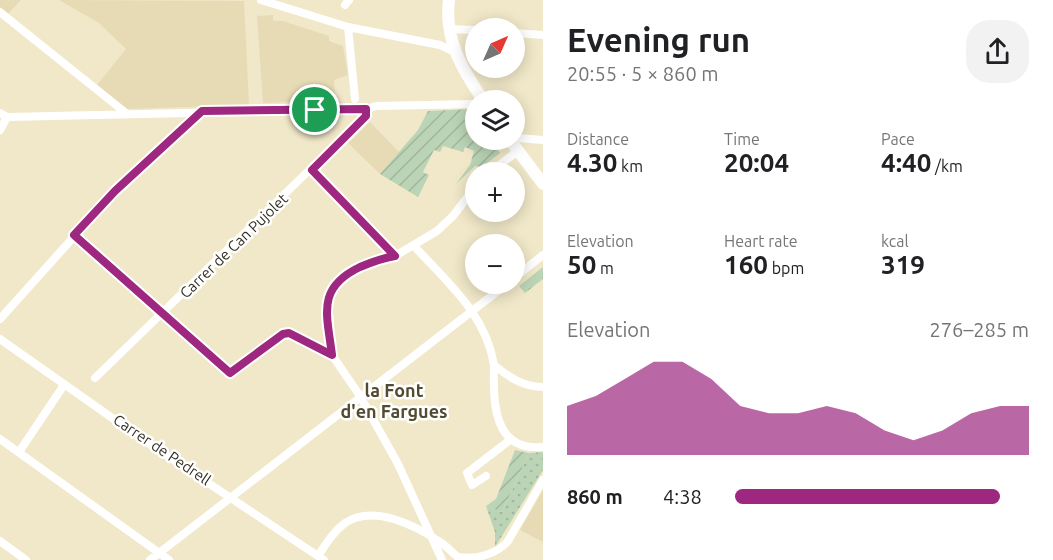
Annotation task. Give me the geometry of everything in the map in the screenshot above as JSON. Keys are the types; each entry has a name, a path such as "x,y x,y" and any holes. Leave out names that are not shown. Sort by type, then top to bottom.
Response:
{"street":[{"path":"261,0 348,27 440,45 454,52"},
{"path":"449,0 448,29 454,52 477,90"},
{"path":"0,12 126,113"},
{"path":"348,27 355,99"},
{"path":"448,29 465,30"},
{"path":"525,34 543,35"},
{"path":"0,130 3,115 366,109 376,106 465,104"},
{"name":"Carrer de Can Pujolet","path":"95,378 312,170 366,116 366,109"},
{"path":"0,318 115,191 202,111"},
{"path":"525,139 543,140"},
{"path":"498,162 508,150"},
{"path":"518,150 543,184"},
{"path":"312,170 395,256"},
{"path":"332,355 328,298 333,285 358,268 379,258 395,256 414,246 453,216 465,200"},
{"path":"74,235 230,373 283,334 289,333 332,355 360,396 398,464 442,560"},
{"path":"414,246 472,311 486,331 494,365 496,405 501,428 510,440 519,446 543,447"},
{"path":"525,269 543,255"},
{"path":"150,560 494,294"},
{"name":"Carrer de Pedrell","path":"0,339 64,385 321,558"},
{"path":"494,365 519,382 531,387 543,387"},
{"path":"19,452 64,385"},
{"path":"0,439 169,560"},
{"path":"486,476 472,485 467,473 510,440"},
{"path":"321,558 330,538 345,523 363,516 381,515 431,537 460,558 482,559 491,555 508,541 543,480"},
{"path":"0,541 26,560"}],"shaded area":[{"path":"0,0 21,0 8,14 0,7"},
{"path":"59,0 244,1 249,105 127,109 97,85 126,49 99,23"},
{"path":"273,15 273,21 283,21 329,36 329,41 343,46 348,75 334,80 335,100 263,103 257,16"},
{"path":"370,122 399,152 380,174 348,143"},
{"path":"543,490 543,542 520,530"}],"green space":[{"path":"465,109 465,147 463,152 443,146 440,152 434,150 423,172 429,175 418,197 380,174 418,130 428,111"},
{"path":"472,150 498,150 500,153 488,162 471,162 474,151"},
{"path":"543,267 543,279 525,293 525,281"},
{"path":"515,450 529,453 502,512 486,506 496,499"},
{"path":"543,452 543,470 495,547 495,532 486,506 502,512 529,453"}],"district":[{"name":"la Font d'en Fargues","path":"394,401"}],"route":[{"path":"366,109 366,116 312,170 395,256 379,258 348,273 333,285 328,298 332,355 289,333 283,334 230,373 74,235 115,191 202,111 315,110 366,109"}]}
